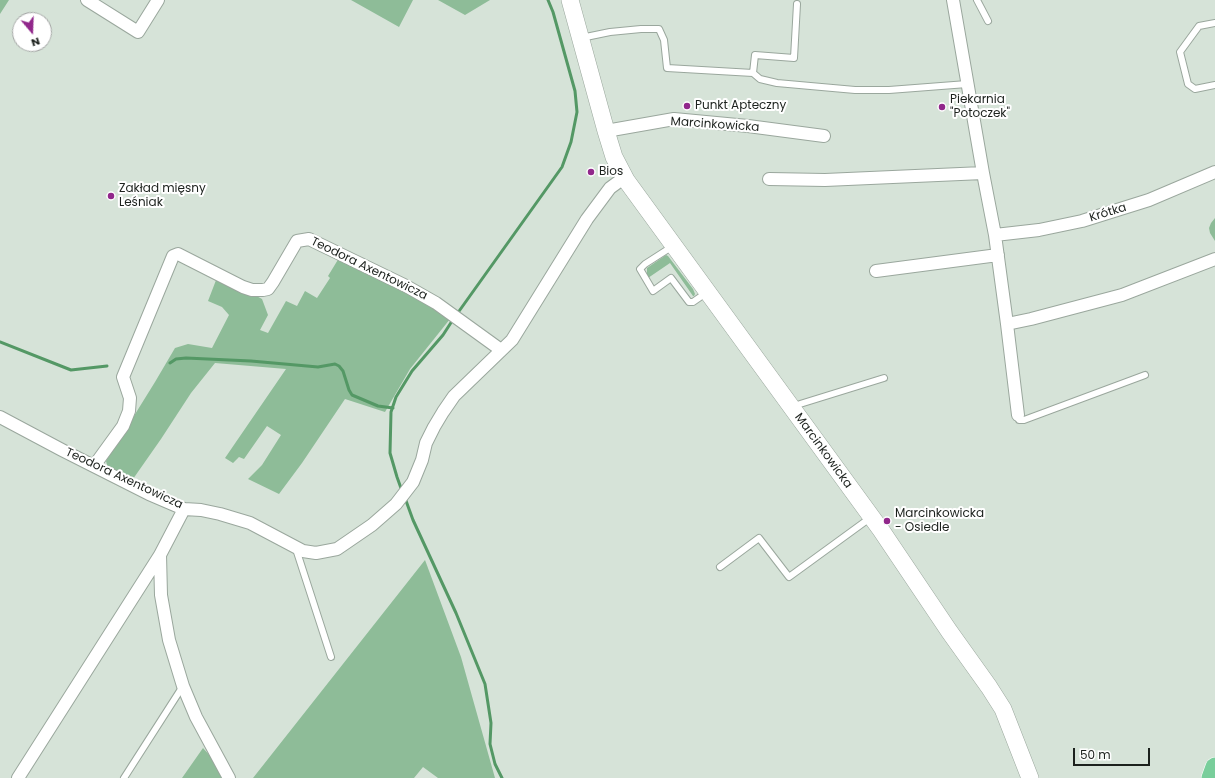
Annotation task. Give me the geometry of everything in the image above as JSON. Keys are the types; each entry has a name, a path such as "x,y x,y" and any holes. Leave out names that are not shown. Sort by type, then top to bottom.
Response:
{"street":[{"path":"87,0 138,32 158,0"},
{"name":"Marcinkowicka","path":"570,0 614,157 625,178 871,517 989,687 1003,709 1030,778"},
{"path":"953,0 995,235 1018,415"},
{"name":"Marcinkowicka","path":"606,131 674,119 824,136"},
{"name":"Krótka","path":"995,235 1039,230 1082,221 1149,200 1215,172"},
{"path":"769,179 825,180 983,173"},
{"name":"Teodora Axentowicza","path":"0,417 149,494 184,509 201,510 220,514 250,524 303,551 316,553 337,549 372,525 398,501 407,490 413,482 422,460 426,443 434,427 454,396 512,340 585,222 610,188 625,178"},
{"name":"Teodora Axentowicza","path":"94,466 123,426 129,410 130,398 122,377 173,256 178,254 243,287 252,290 264,290 268,289 273,282 297,241 309,239 406,286 436,303 501,350"},
{"path":"876,271 998,255"},
{"path":"1007,324 1122,295 1215,259"},
{"path":"18,778 160,555 184,509"},
{"path":"160,555 161,595 165,618 169,640 183,686 196,717 229,778"}],"lane":[{"path":"977,0 988,21"},
{"path":"753,73 755,55 794,58 797,4"},
{"path":"1215,23 1199,26 1180,52 1188,84 1195,89 1215,85"},
{"path":"580,38 610,32 659,29 664,40 667,68 753,73 760,79 778,83 855,90 889,90 967,84"},
{"path":"674,245 645,264 640,269 653,291 671,278 689,302 693,302 708,292"},
{"path":"1018,415 1019,420 1024,420 1145,375"},
{"path":"792,409 800,404 884,378"},
{"path":"720,567 759,538 789,577 871,517"},
{"path":"296,547 331,657"},
{"path":"124,778 183,686"}],"green space":[{"path":"0,0 9,0 0,14"},
{"path":"351,0 413,0 399,27"},
{"path":"438,0 490,0 465,15"},
{"path":"1215,218 1215,241 1209,228"},
{"path":"666,255 693,289 695,294 694,296 670,263 648,278 647,268"},
{"path":"339,258 414,293 450,319 410,369 385,412 345,399 302,463 279,494 248,479 262,465 281,435 267,426 244,459 239,457 233,463 225,458 286,369 215,363 191,393 133,479 108,469 106,461 175,348 188,344 212,348 229,315 222,307 208,301 218,275 262,299 268,315 260,330 268,333 286,301 297,306 305,291 317,298 330,278 328,276"},
{"path":"425,560 461,657 495,778 438,778 423,767 414,778 253,778"},
{"path":"203,748 230,778 182,778"}],"waterway":[{"path":"457,314 562,167 571,142 577,112 575,91 553,12 548,0"},
{"path":"402,491 390,453 391,412 396,397 412,371 443,335 454,318"},
{"path":"0,342 71,370 107,366"},
{"path":"170,363 176,359 186,358 251,361 318,367 335,364 343,371 352,395 378,406 393,408"},
{"path":"405,498 413,520 456,613 485,684 491,723 490,744 495,764 502,778"}],"place":[{"name":"Punkt Apteczny","path":"687,106"},
{"name":"Piekarnia \"Potoczek\"","path":"942,107"},
{"name":"Bios","path":"591,172"},
{"name":"Zakład mięsny Leśniak","path":"111,196"},
{"name":"Marcinkowicka - Osiedle","path":"887,521"}]}
